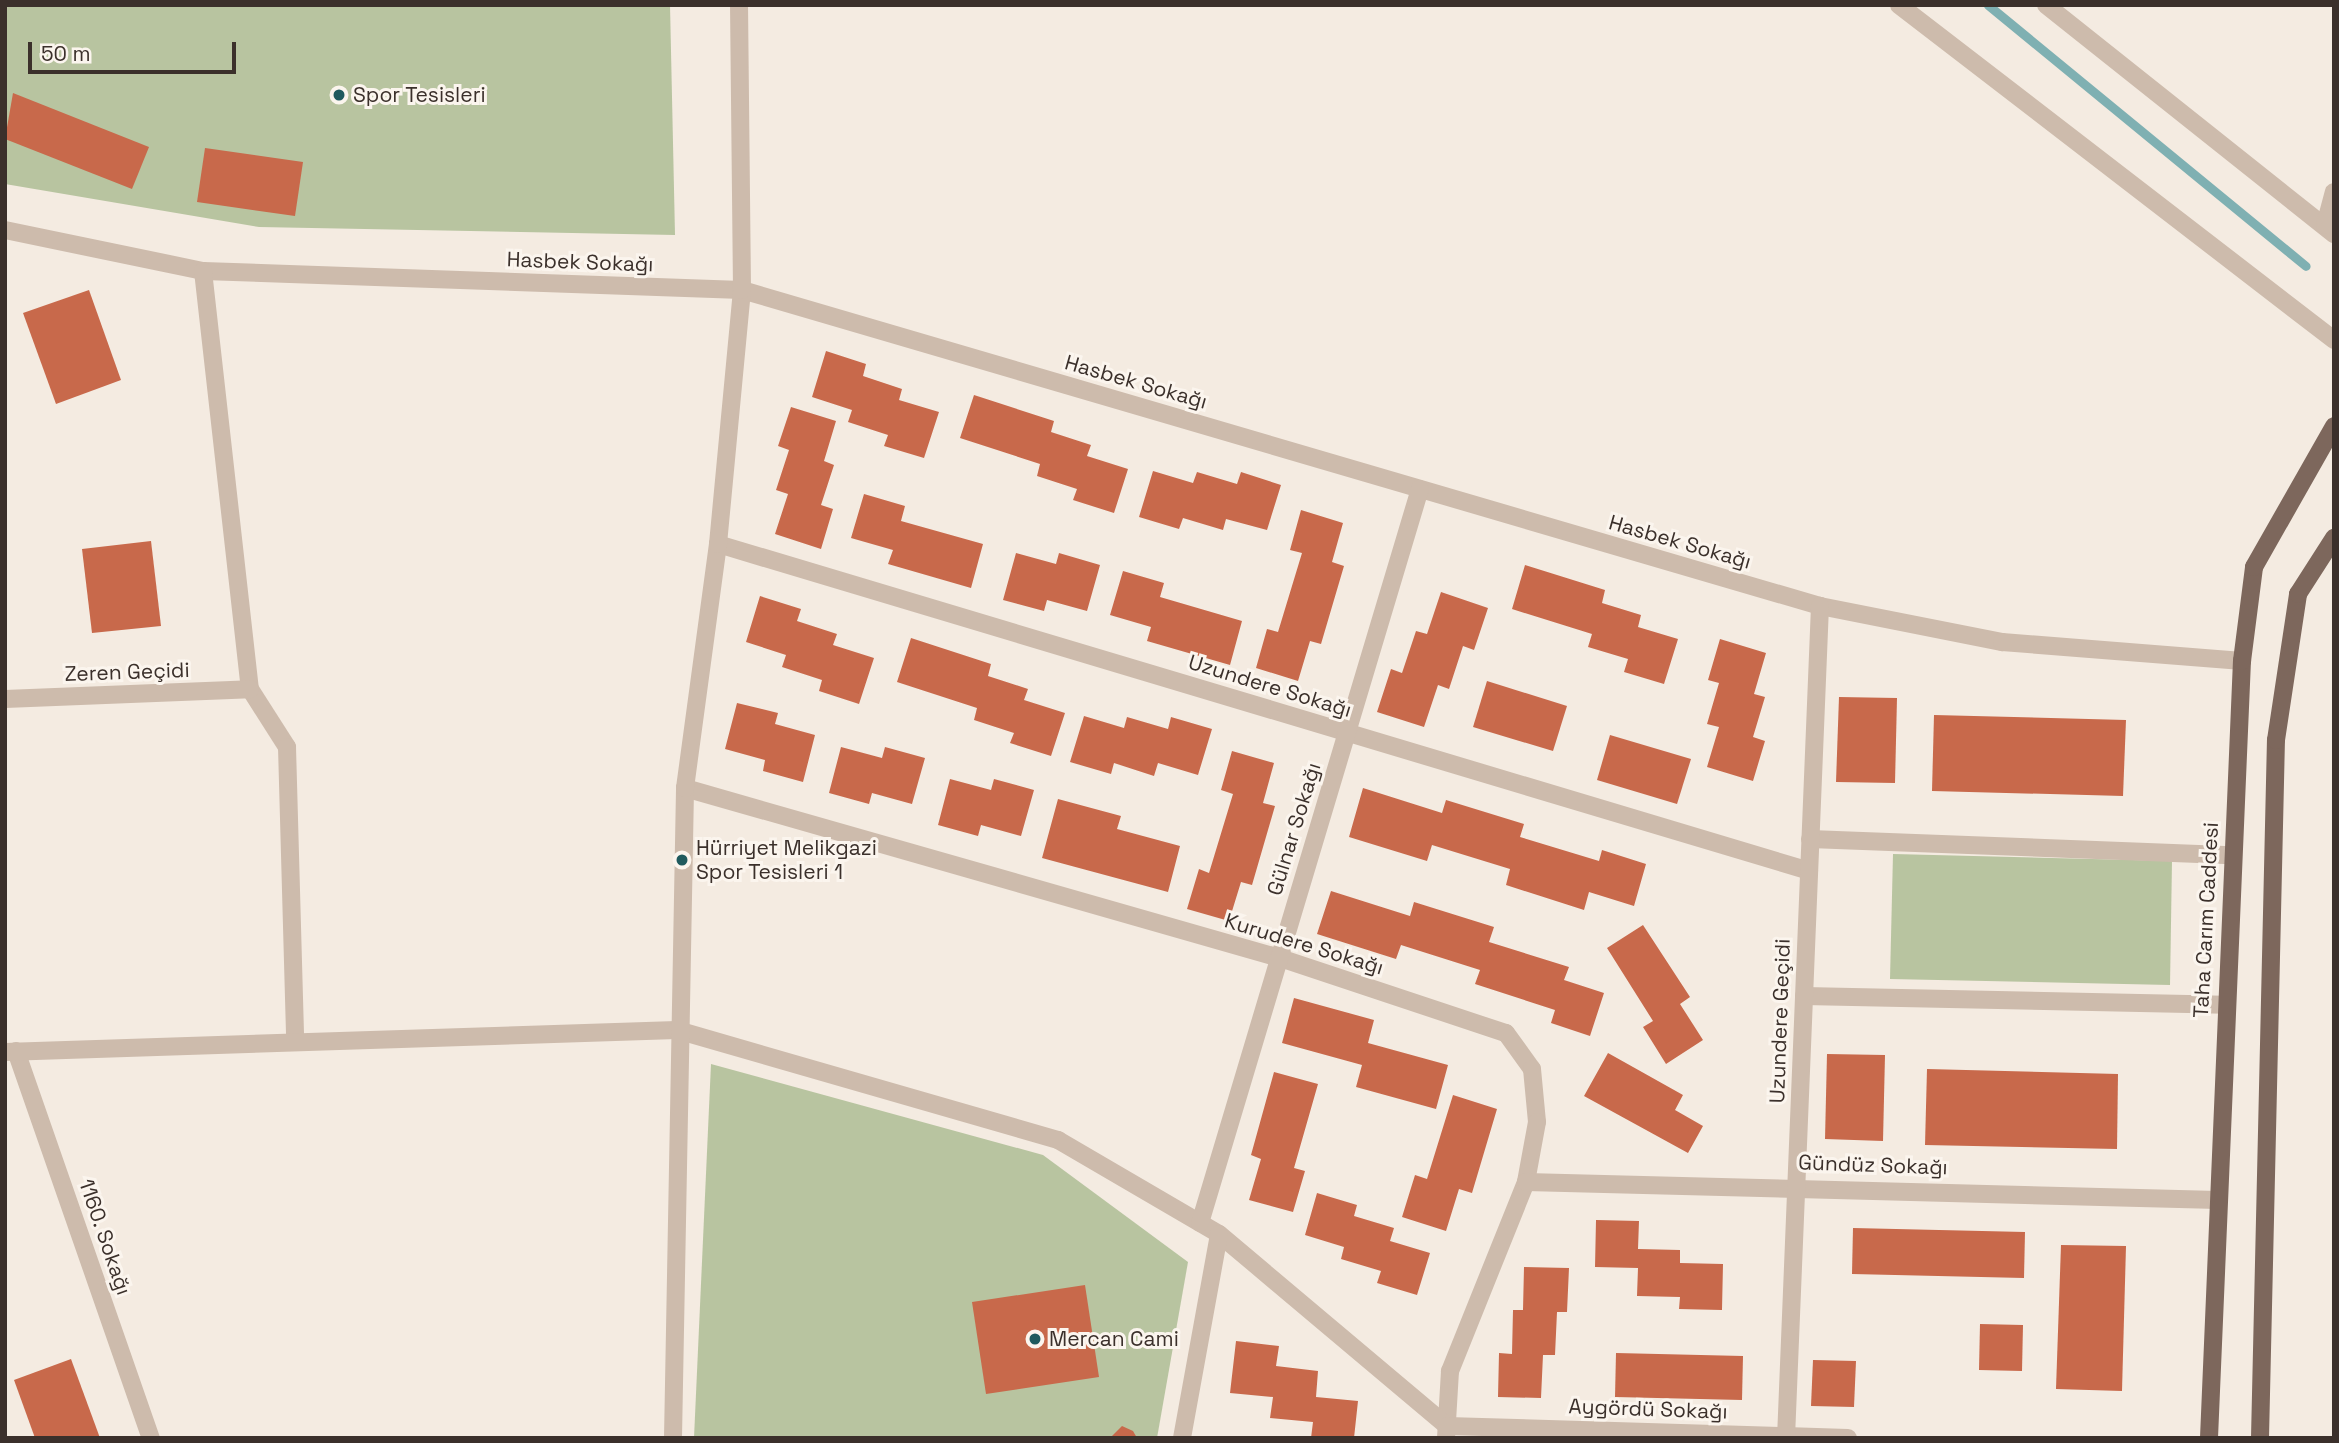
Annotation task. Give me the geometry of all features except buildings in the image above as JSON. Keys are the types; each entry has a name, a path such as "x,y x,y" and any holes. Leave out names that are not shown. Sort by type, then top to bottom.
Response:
{"main road":[{"name":"Taha Carım Caddesi","path":"2209,1438 2224,1005 2242,661 2255,567 2334,426"},
{"path":"2260,1438 2276,740 2298,594 2334,538"}],"street":[{"path":"673,1438 677,1030 685,788 718,544 742,290 739,5"},
{"path":"1899,5 2334,340"},
{"path":"2046,5 2330,229"},
{"path":"2330,229 2334,192"},
{"name":"Hasbek Sokağı","path":"5,230 204,271 742,290 1820,606 2002,642 2242,661"},
{"path":"204,271 250,689 287,747 295,1040"},
{"name":"Gülnar Sokağı","path":"1200,1223 1420,489"},
{"name":"Uzundere Sokağı","path":"718,544 1809,871"},
{"name":"Uzundere Geçidi","path":"1786,1437 1820,606"},
{"name":"Zeren Geçidi","path":"5,699 250,689"},
{"name":"Kurudere Sokağı","path":"685,788 1280,958 1506,1033 1525,1056 1538,1095 1526,1182 1450,1371 1447,1432"},
{"path":"1810,839 2231,855"},
{"path":"1804,996 2224,1005"},
{"path":"10,1051 677,1030 1058,1140 1219,1234 1447,1432"},
{"name":"1160. Sokağı","path":"10,1051 151,1438"},
{"name":"Gündüz Sokağı","path":"1526,1182 1796,1185 2218,1200"},
{"path":"1182,1438 1219,1234"},
{"name":"Aygördü Sokağı","path":"1447,1432 1848,1438"}],"green space":[{"name":"Spor Tesisleri","path":"5,5 670,5 675,235 259,227 5,184"},
{"path":"1893,854 2172,861 2170,985 1890,979"},
{"path":"711,1064 1043,1155 1188,1262 1157,1438 694,1438"}],"waterway":[{"path":"1988,5 2306,266"}],"place":[{"name":"Spor Tesisleri","path":"339,95"},
{"name":"Hürriyet Melikgazi Spor Tesisleri 1","path":"682,860"},
{"name":"Mercan Cami","path":"1035,1339"}]}
